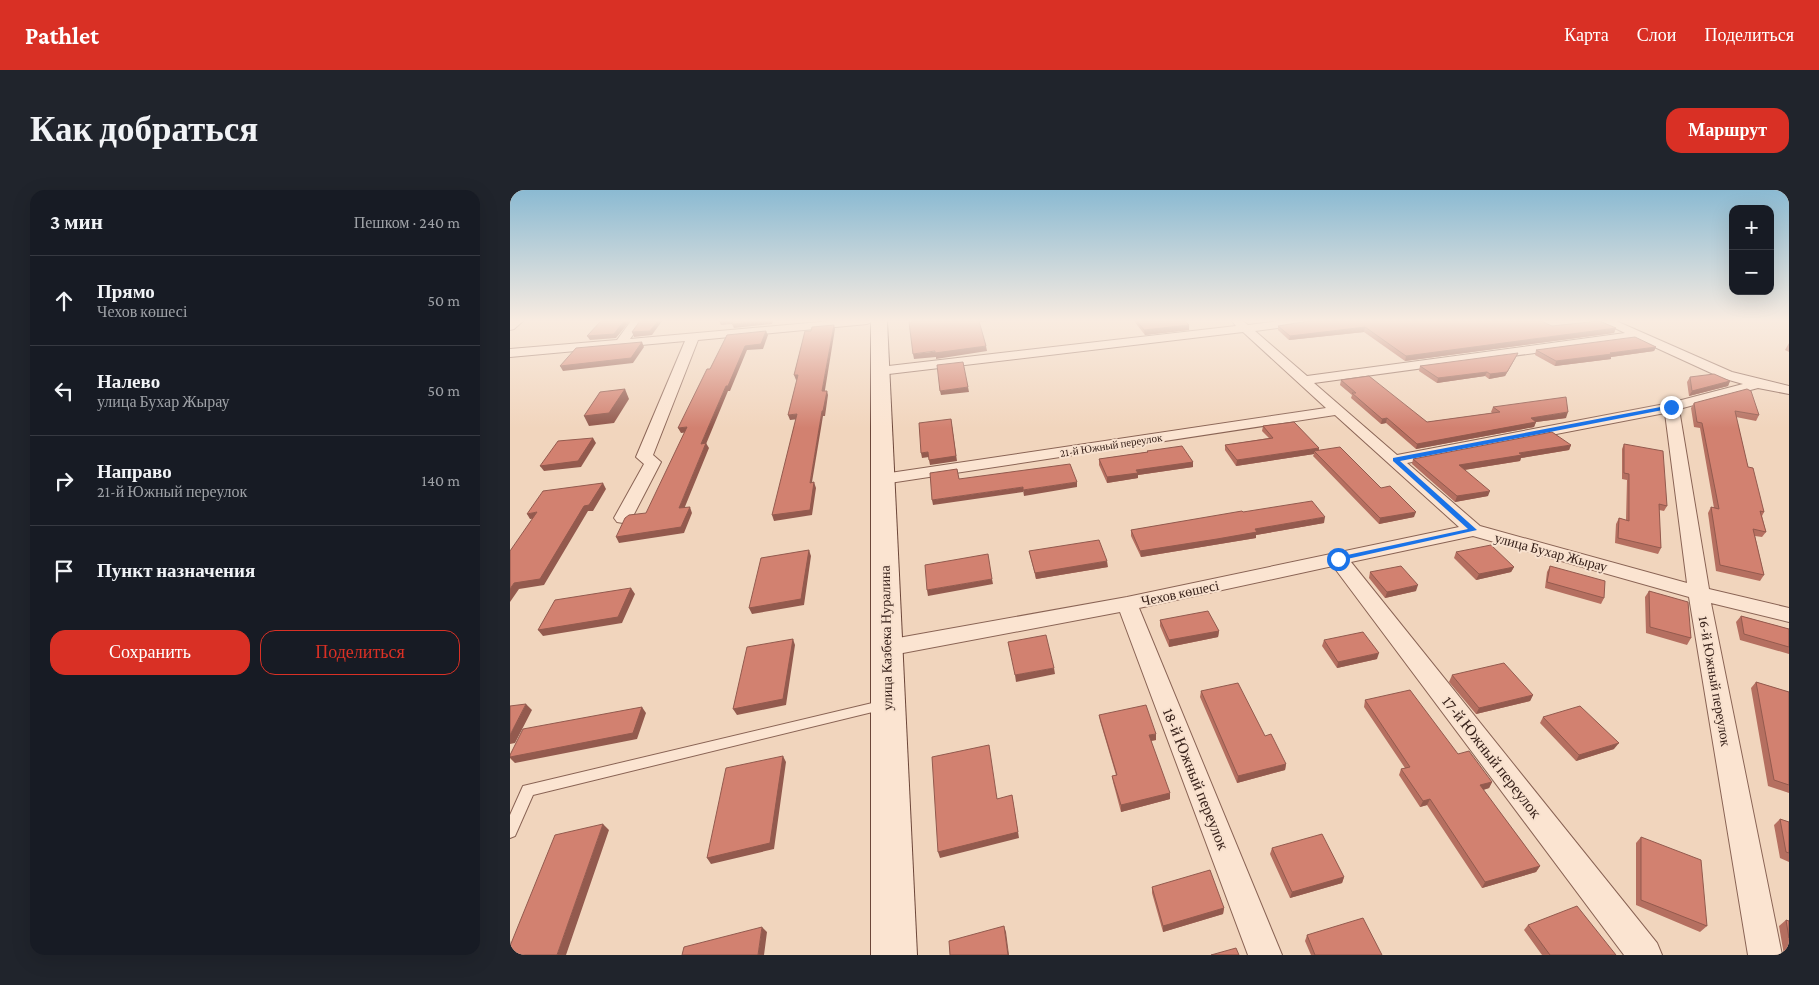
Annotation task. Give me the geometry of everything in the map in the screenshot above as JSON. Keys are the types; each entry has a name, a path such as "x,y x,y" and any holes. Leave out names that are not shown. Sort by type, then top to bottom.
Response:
{"street":[{"path":"623,518 653,462 644,457 685,357"},
{"name":"улица Казбека Нуралина","path":"880,357 894,955"},
{"path":"880,371 990,357"},
{"name":"улица Бухар Жырау","path":"1278,357 1473,530 1699,593 1789,615"},
{"path":"1304,380 1477,357"},
{"path":"1686,357 1727,375 1789,390"},
{"path":"1395,460 1671,407 1758,384"},
{"name":"16-й Южный переулок","path":"1671,407 1699,593 1765,955"},
{"name":"21-й Южный переулок","path":"883,479 1339,410"},
{"name":"Чехов көшесі","path":"887,648 1127,604 1473,530"},
{"name":"17-й Южный переулок","path":"1338,559 1645,955"},
{"name":"18-й Южный переулок","path":"1127,604 1265,955"}],"lane":[{"path":"510,831 528,790 888,704"}],"building":[{"path":"568,357 632,357 631,358 560,366"},
{"path":"716,357 740,357 701,444 706,443 679,508 690,507 681,527 616,537 625,518 629,515 646,513 687,427 678,428 707,369 710,369"},
{"path":"799,357 828,357 822,391 827,391 810,483 814,482 810,510 772,515 797,414 788,415 798,375 794,375"},
{"path":"1490,357 1516,357 1507,372 1490,374 1487,372 1438,378 1420,366"},
{"path":"1548,357 1590,357 1556,361"},
{"path":"963,362 968,387 940,391 937,365"},
{"path":"1714,374 1730,381 1692,391 1690,377"},
{"path":"1369,376 1427,422 1500,412 1493,407 1566,397 1568,412 1531,418 1536,422 1417,444 1387,418 1382,419 1352,393 1356,393 1341,380"},
{"path":"625,389 609,413 584,416 600,392"},
{"path":"1747,389 1751,391 1759,415 1735,411 1748,467 1753,468 1764,512 1760,511 1766,532 1753,529 1764,575 1720,565 1711,507 1719,509 1702,423 1697,422 1694,403"},
{"path":"951,419 956,456 929,460 928,452 921,453 919,423"},
{"path":"1294,422 1319,448 1237,460 1225,445 1273,438 1263,426"},
{"path":"1552,432 1571,445 1459,465 1490,491 1457,496 1413,459"},
{"path":"593,438 578,461 540,466 558,441"},
{"path":"1624,444 1663,451 1667,506 1659,504 1661,548 1618,538 1619,518 1629,521 1629,474 1624,473"},
{"path":"1182,446 1193,462 1136,470 1138,473 1107,477 1099,459 1148,452"},
{"path":"1340,447 1381,488 1390,486 1416,512 1380,518 1314,451"},
{"path":"1070,464 1077,482 1023,490 1023,487 932,500 930,473 957,469 959,479"},
{"path":"603,483 589,505 584,506 540,579 514,583 510,589 510,551 537,512 527,514 543,491"},
{"path":"1312,501 1325,517 1255,529 1257,532 1217,539 1140,551 1131,530 1242,511"},
{"path":"1099,540 1107,561 1035,573 1029,551"},
{"path":"1491,545 1514,567 1479,574 1456,552"},
{"path":"809,550 801,599 749,608 761,558"},
{"path":"988,554 992,579 927,590 925,565"},
{"path":"1401,566 1418,585 1387,592 1370,572"},
{"path":"1550,566 1605,581 1604,598 1547,582"},
{"path":"631,588 618,617 538,630 555,600"},
{"path":"1649,591 1688,602 1691,638 1650,627"},
{"path":"1208,611 1219,631 1169,640 1160,620"},
{"path":"1741,616 1789,629 1789,647 1744,634"},
{"path":"1363,632 1379,653 1338,662 1324,640"},
{"path":"1046,635 1054,668 1015,675 1008,642"},
{"path":"793,639 783,699 733,709 747,647"},
{"path":"1504,663 1533,695 1479,708 1452,675"},
{"path":"1756,682 1789,692 1789,785 1774,780"},
{"path":"1238,683 1265,736 1271,734 1286,764 1238,776 1201,691"},
{"path":"1410,690 1458,754 1469,751 1492,782 1480,785 1540,866 1485,882 1430,799 1423,801 1401,769 1410,767 1365,700"},
{"path":"526,704 510,735 510,706"},
{"path":"1146,705 1156,734 1149,735 1170,793 1121,805 1112,776 1117,775 1099,715"},
{"path":"1580,706 1619,743 1579,755 1543,717"},
{"path":"642,707 633,733 510,757 523,729"},
{"path":"989,745 997,799 1012,795 1018,832 938,852 932,757"},
{"path":"783,756 770,843 707,858 726,768"},
{"path":"1780,819 1789,822 1789,853 1786,852"},
{"path":"603,824 557,955 510,955 510,946 555,835"},
{"path":"1322,834 1344,877 1292,892 1272,848"},
{"path":"1641,837 1701,860 1707,926 1641,900"},
{"path":"1210,870 1224,908 1163,926 1152,887"},
{"path":"1577,906 1616,955 1550,955 1528,925"},
{"path":"1363,918 1382,955 1315,955 1307,935"},
{"path":"1786,920 1789,921 1789,938"},
{"path":"1004,926 1008,955 950,955 949,941"},
{"path":"762,927 758,955 682,955 684,947"},
{"path":"1236,948 1239,955 1211,955"}],"route":[{"path":"1338,559 1473,530 1395,460 1671,407"}]}
